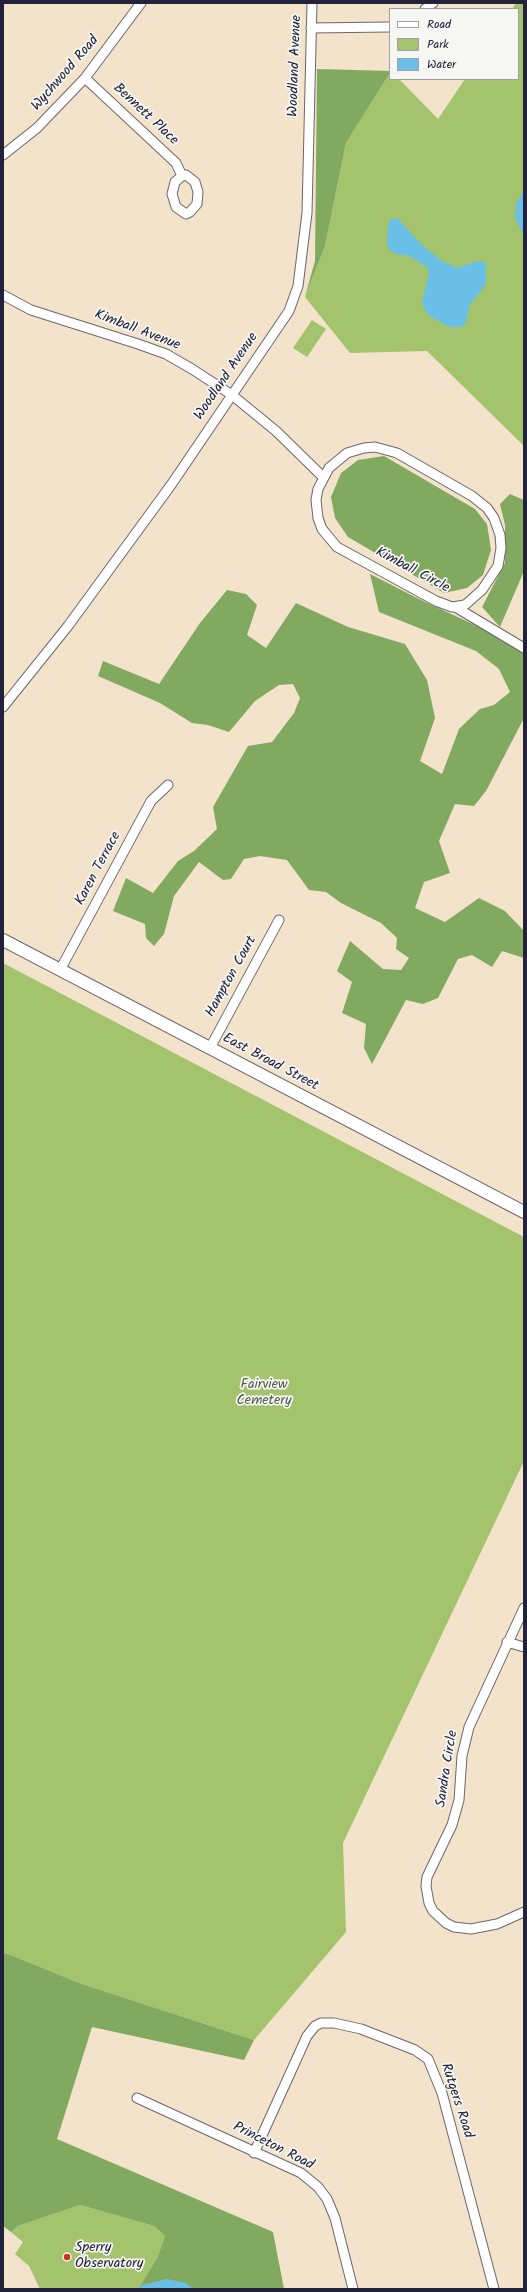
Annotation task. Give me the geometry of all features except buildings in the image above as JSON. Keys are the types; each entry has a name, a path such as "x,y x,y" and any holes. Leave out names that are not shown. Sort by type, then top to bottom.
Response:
{"street":[{"name":"Wychwood Road","path":"3,155 37,128 85,78 141,3"},
{"name":"Woodland Avenue","path":"3,706 68,626 171,485 289,311 298,286 307,213 312,3"},
{"path":"311,28 389,27"},
{"name":"Bennett Place","path":"85,78 176,163 182,176"},
{"name":"Kimball Avenue","path":"3,295 31,310 104,332 166,354 232,395 276,431 323,477"},
{"name":"Kimball Circle","path":"364,448 387,449 472,496 487,508 494,518 500,535 501,548 498,566 489,582 476,597 457,608 436,601 337,547 329,538 318,518 316,500 323,477 337,460 347,453 364,448"},
{"path":"457,608 524,648"},
{"name":"Karen Terrace","path":"60,970 151,801 168,785"},
{"name":"Hampton Court","path":"210,1048 279,920"},
{"name":"East Broad Street","path":"3,940 524,1212"},
{"name":"Sandra Circle","path":"524,1608 469,1727 462,1756 460,1800 452,1824 427,1877 426,1886 428,1899 433,1911 442,1920 454,1926 471,1929 497,1924 524,1912"},
{"path":"507,1642 524,1647"},
{"name":"Rutgers Road","path":"254,2153 307,2036 315,2026 321,2023 334,2023 362,2029 415,2050 428,2059 442,2094 494,2289"},
{"name":"Princeton Road","path":"137,2098 300,2174 318,2187 326,2199 335,2218 353,2289"}],"green space":[{"path":"516,3 524,3 524,446 427,351 350,353 305,297 325,246 346,143 389,75 389,80 400,80 438,119 464,80 519,80 519,8 513,8"},
{"path":"317,69 389,71 389,75 346,143 325,246 305,297 315,261"},
{"path":"312,320 326,329 307,357 293,348"},
{"path":"384,456 475,509 487,524 491,550 483,575 467,588 444,593 348,537 335,518 331,497 341,473 358,460"},
{"path":"510,494 524,500 524,571 500,627 482,607 505,563 505,525 500,504"},
{"path":"370,574 421,600 490,632 524,653 524,718 486,791 474,806 455,804 439,841 450,873 424,882 415,908 445,922 479,898 505,911 524,931 524,958 502,951 492,967 472,955 458,959 438,998 423,1004 406,1000 372,1064 364,1048 366,1024 342,1013 352,982 337,971 350,941 383,969 401,970 409,958 396,949 397,938 381,923 341,903 326,892 309,890 287,860 260,856 244,859 231,879 223,880 199,862 174,896 164,934 154,946 146,938 145,924 113,911 126,878 153,893 178,861 194,851 217,829 213,807 248,746 272,742 294,713 300,698 293,684 279,685 255,701 229,732 208,725 192,723 160,703 98,676 103,661 159,684 200,623 227,590 246,594 257,605 247,635 266,648 296,603 348,627 405,644 427,680 435,718 420,761 442,774 459,729 480,709 494,705 510,692 499,669 476,651 379,612"},
{"name":"Fairview Cemetery","path":"3,963 524,1237 524,1461 343,1843 346,1932 254,2040 82,1984 3,1952"},
{"path":"3,1952 82,1984 254,2040 244,2060 92,2027 57,2139 273,2232 284,2289 138,2289 157,2258 165,2236 154,2226 80,2205 18,2226 11,2232 3,2226"},
{"path":"80,2205 154,2226 165,2236 157,2258 138,2289 40,2289 29,2266 15,2254 23,2242 11,2232 18,2226"}],"water":[{"path":"524,190 524,236 515,218 516,204"},
{"path":"397,218 422,245 442,261 457,268 478,261 486,263 486,284 469,306 466,322 462,327 449,327 428,315 422,301 429,274 427,267 409,256 396,254 388,249 388,225 391,219"},
{"path":"167,2279 186,2283 193,2289 138,2289 142,2285"}],"place":[{"name":"Sperry Observatory","path":"67,2257"}]}
